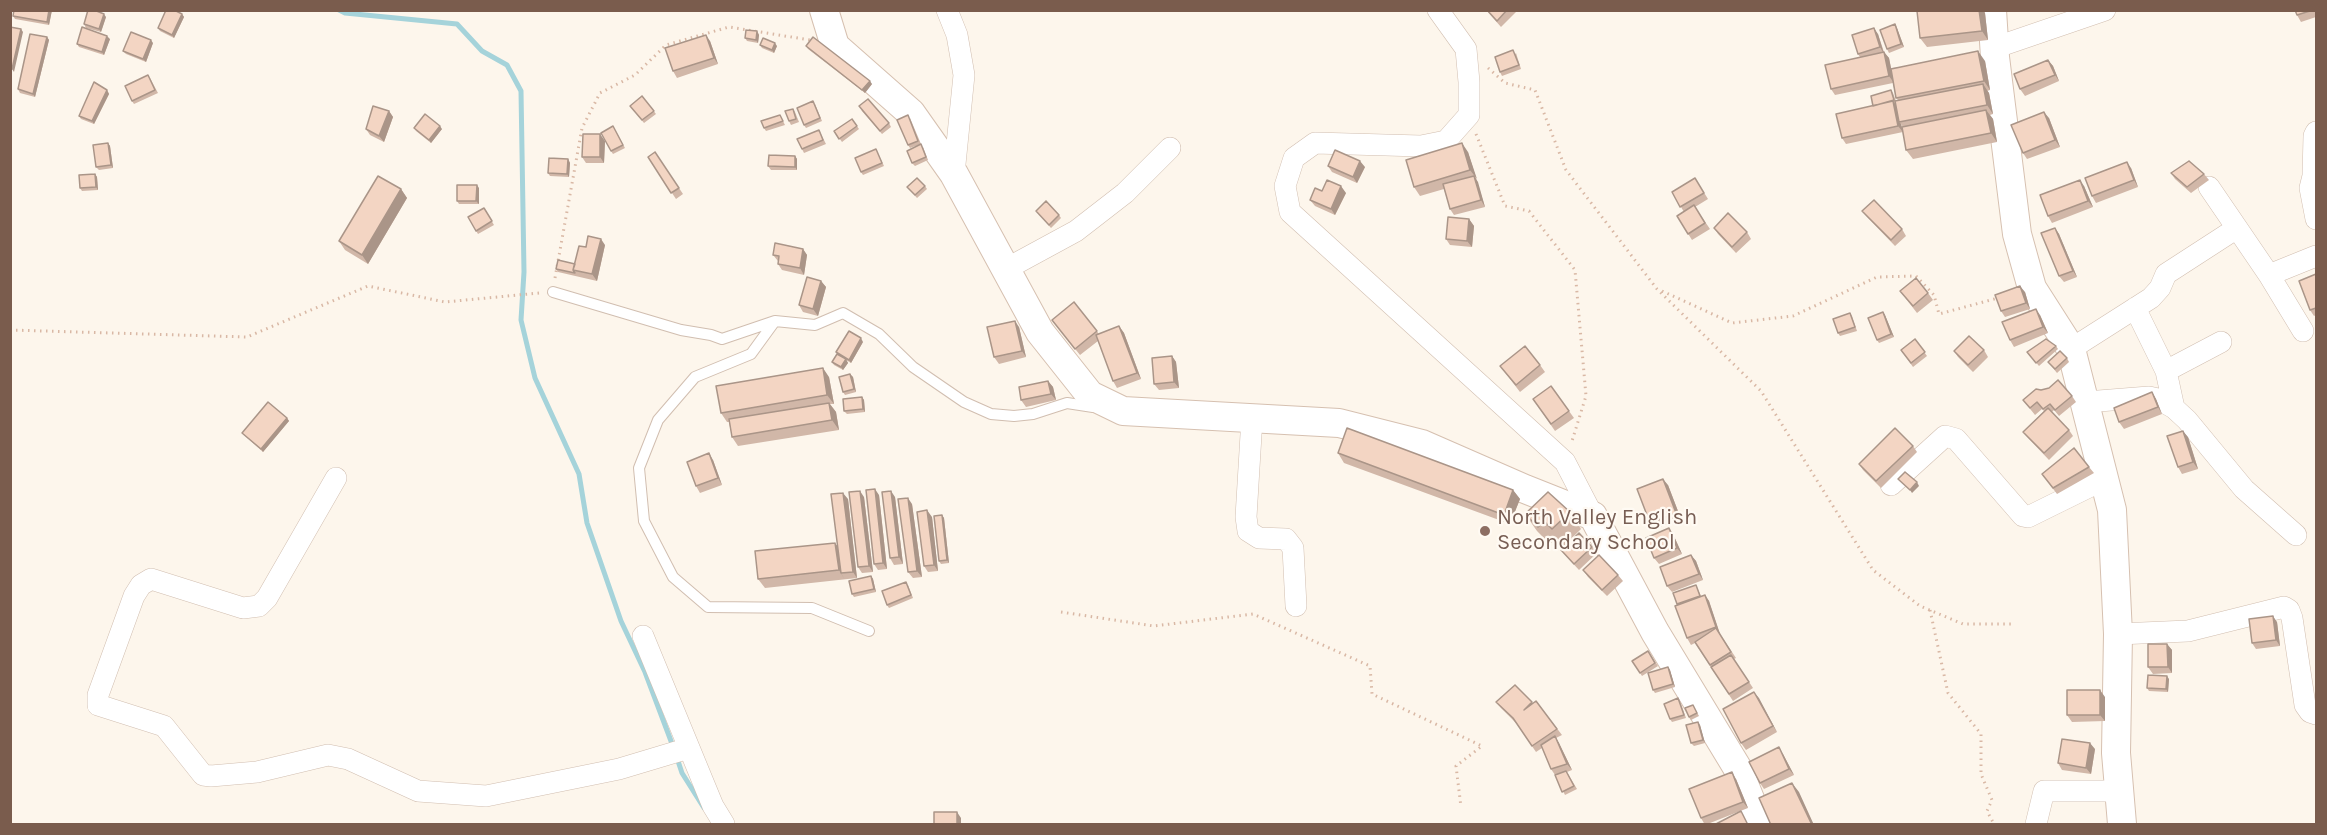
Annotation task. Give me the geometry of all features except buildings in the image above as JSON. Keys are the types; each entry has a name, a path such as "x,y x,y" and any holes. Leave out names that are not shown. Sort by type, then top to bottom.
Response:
{"street":[{"path":"824,10 835,46 911,113 954,174 1040,332 1090,395 1123,411 1339,423 1422,444 1593,516"},
{"path":"946,10 957,35 964,75 954,174"},
{"path":"1438,10 1466,50 1469,116 1446,141 1421,146 1315,143 1293,158 1285,186 1290,212 1565,462 1655,632 1738,769 1760,825"},
{"path":"1992,10 1988,55 2017,234 2032,288 2071,349 2112,514 2118,634 2116,753 2121,791 2122,825"},
{"path":"1988,55 2105,10"},
{"path":"2316,132 2310,188 2316,219"},
{"path":"1006,269 1076,231 1125,193 1170,148"},
{"path":"2209,187 2269,275 2303,331"},
{"path":"2071,349 2151,298 2160,288 2163,279 2174,268 2237,228"},
{"path":"2269,275 2316,256"},
{"path":"2135,308 2166,371 2174,408"},
{"path":"2166,371 2221,342"},
{"path":"2086,402 2149,397 2174,408 2187,420 2244,489 2296,535"},
{"path":"1252,418 1246,517 1248,531 1259,538 1286,539 1293,548 1296,606"},
{"path":"1891,485 1944,436 1956,440 2028,518 2105,479"},
{"path":"336,478 267,598 259,606 243,608 151,579 141,585 134,596 98,695 98,705 164,726 203,775 211,776 256,772 327,755 348,759 418,791 486,796 619,769 689,748"},
{"path":"2118,634 2188,631 2284,607 2289,610 2292,618 2305,705 2310,712 2316,714"},
{"path":"643,636 713,806 724,825"},
{"path":"2036,825 2044,791 2121,791"}],"lane":[{"path":"553,292 681,330 722,339 775,321 815,325 843,313 879,334 913,367 964,402 991,414 1014,416 1033,414 1067,403 1123,411"},
{"path":"775,321 751,354 695,377 658,420 639,468 644,521 673,577 708,607 812,608 869,632"}],"path":[{"path":"10,330 247,337 368,286 445,302 553,292 582,128 600,93 635,75 666,45 729,27 784,34 835,46"},
{"path":"1466,50 1505,83 1535,90 1566,170 1657,289 1761,391 1873,570 1920,606 1963,624 2014,624"},
{"path":"1469,116 1505,206 1529,211 1575,270 1586,396 1565,462"},
{"path":"1657,289 1732,323 1793,316 1877,277 1916,276 1934,295 1939,314 2032,288"},
{"path":"1930,610 1948,693 1981,734 1981,774 1992,800 1987,811 1994,825"},
{"path":"1061,612 1154,626 1253,614 1370,666 1372,694 1482,746 1456,766 1461,807"}],"waterway":[{"path":"339,10 345,13 457,24 482,51 507,65 521,91 524,272 521,320 535,378 579,474 587,523 621,621 645,672 674,749"},
{"path":"677,758 682,773 704,808"}],"place":[{"name":"North Valley English Secondary School","path":"1485,531"}]}
